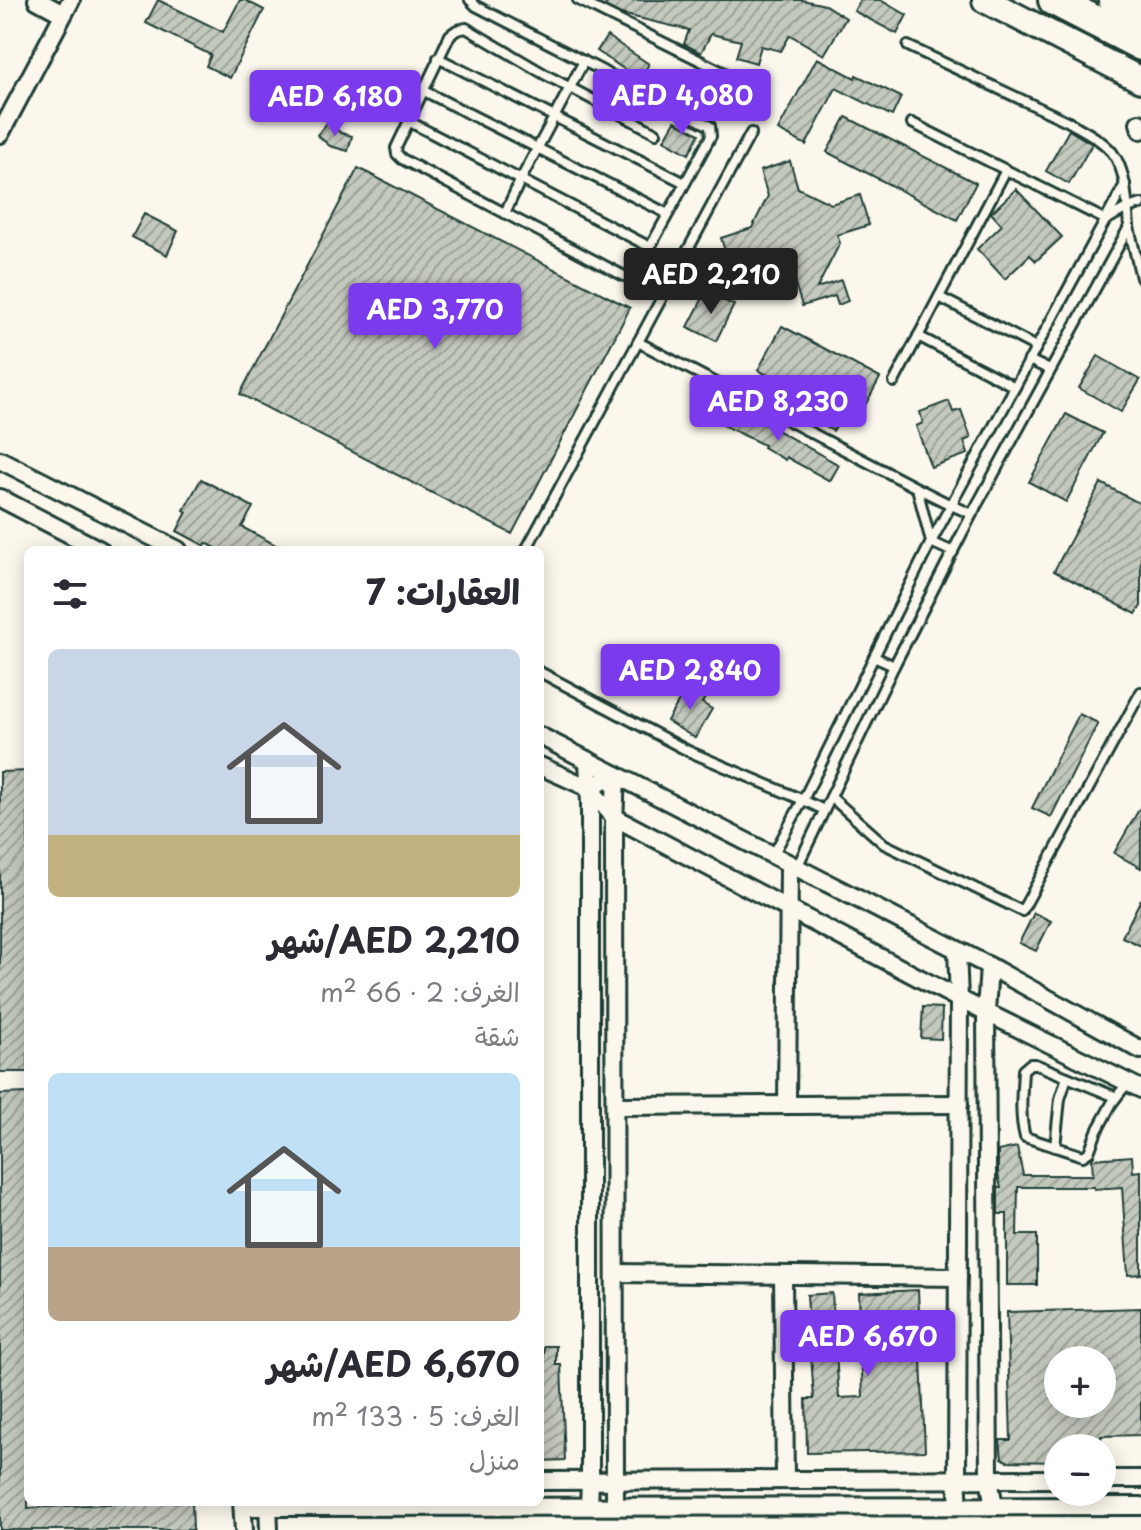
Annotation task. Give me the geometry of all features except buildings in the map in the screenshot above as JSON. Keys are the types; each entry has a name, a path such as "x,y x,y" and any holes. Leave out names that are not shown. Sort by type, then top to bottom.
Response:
{"highway":[{"path":"1054,0 1141,45"},
{"path":"1114,0 1141,14"}],"main road":[{"path":"985,0 1141,80"}],"street":[{"path":"0,134 67,7 37,0"},
{"path":"0,460 170,546"},
{"path":"0,498 92,546"},
{"path":"544,738 989,966 1141,1050"},
{"path":"588,760 589,1506"},
{"path":"544,768 589,788 614,817 959,999 1134,1085"},
{"path":"589,788 616,775"},
{"path":"615,1506 616,775"},
{"path":"787,1105 789,909 793,866"},
{"path":"957,950 959,1506"},
{"path":"989,966 986,1012 989,1479 994,1506"},
{"path":"615,1106 959,1104"},
{"path":"615,1273 958,1277"},
{"path":"783,1275 785,1480"},
{"path":"958,1320 988,1318"},
{"path":"544,1481 1044,1479"},
{"path":"1116,1479 1141,1479"},
{"path":"243,1506 244,1530"},
{"path":"268,1506 269,1530"},
{"path":"544,1506 1141,1506"}],"lane":[{"path":"470,0 476,6 710,126 711,136 637,271 624,276 402,159 396,148 438,58 450,35 466,28 656,133"},
{"path":"578,0 745,83"},
{"path":"908,46 1069,122 1113,154 1125,183 1129,227 1141,278"},
{"path":"438,58 685,183"},
{"path":"505,213 584,61"},
{"path":"424,91 668,214"},
{"path":"408,121 650,247"},
{"path":"912,123 1106,220"},
{"path":"528,546 751,133"},
{"path":"894,382 1006,170"},
{"path":"773,856 931,542 1125,183"},
{"path":"1106,220 1141,204"},
{"path":"793,866 831,797 972,514 1129,227"},
{"path":"939,297 1036,347"},
{"path":"918,336 1015,387"},
{"path":"638,342 972,514"},
{"path":"1029,360 1050,370"},
{"path":"917,488 931,542"},
{"path":"931,542 953,552"},
{"path":"874,657 894,666"},
{"path":"544,674 688,751 824,810"},
{"path":"831,797 884,844 1022,911 1141,692"},
{"path":"1116,1097 1030,1064 1023,1070 1022,1121 1025,1137 1087,1155 1116,1097 1134,1085"},
{"path":"1055,1147 1060,1099 1067,1077"}]}
